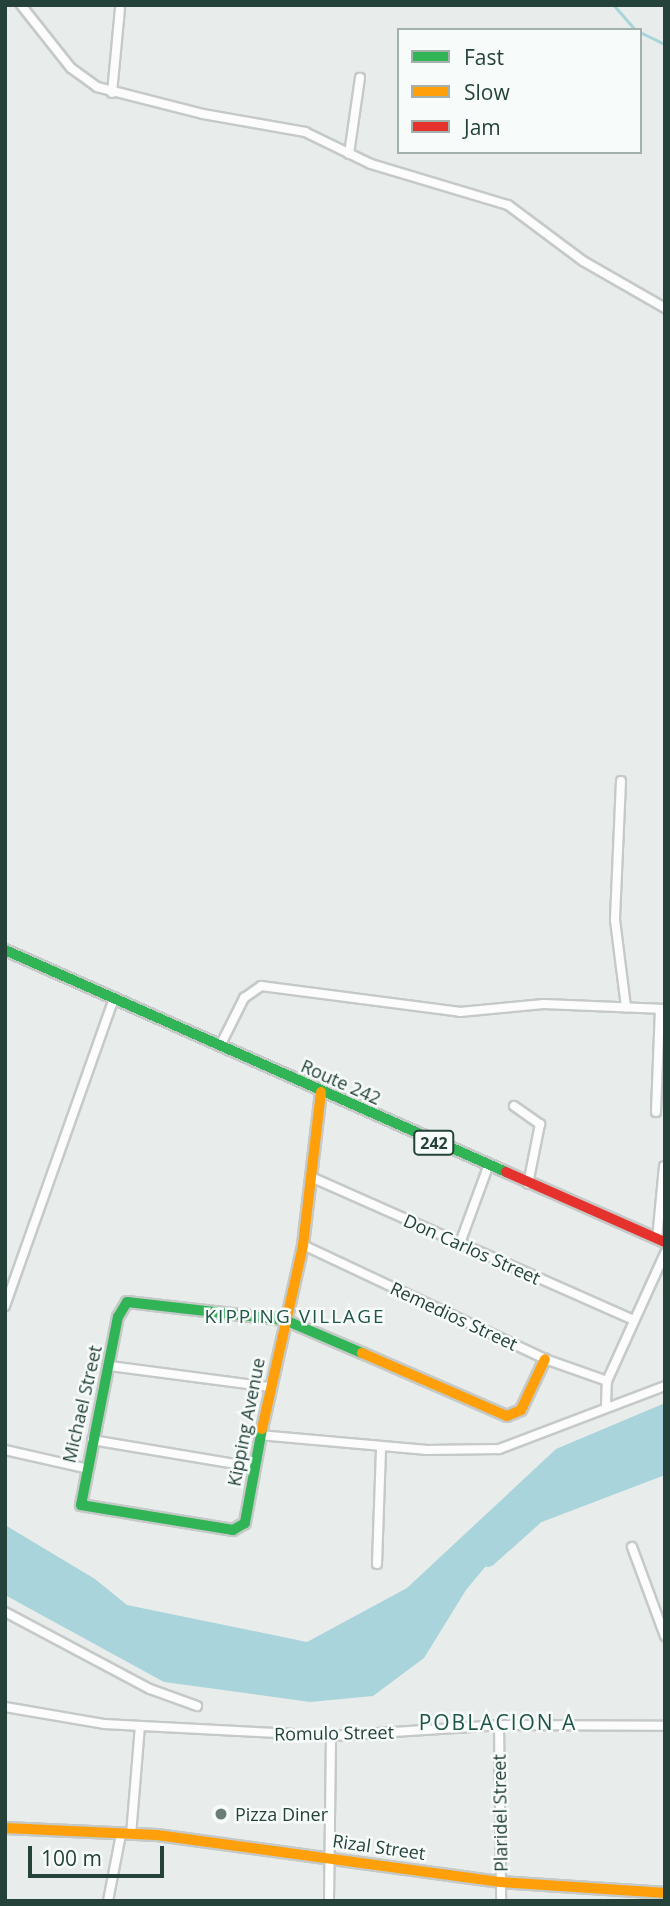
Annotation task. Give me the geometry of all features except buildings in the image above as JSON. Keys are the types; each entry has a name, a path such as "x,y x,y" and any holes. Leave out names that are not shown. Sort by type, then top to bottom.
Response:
{"street":[{"path":"21,5 82,79 112,93 305,131 349,154 513,207 583,261 665,308"},
{"path":"112,93 120,9"},
{"path":"349,154 360,78"},
{"path":"621,781 615,920 626,1007"},
{"name":"Route 242","path":"5,950 488,1167 661,1241"},
{"path":"220,1046 244,998 261,986 460,1013 544,1004 663,1009 656,1112"},
{"path":"5,1306 114,998"},
{"path":"311,1177 321,1092"},
{"path":"514,1106 540,1124 528,1184"},
{"path":"661,1241 664,1166"},
{"path":"460,1243 488,1167"},
{"name":"Don Carlos Street","path":"311,1177 633,1320"},
{"name":"Kipping Avenue","path":"86,1508 239,1529 245,1523 269,1387 303,1245 311,1177"},
{"name":"Remedios Street","path":"303,1245 545,1359 607,1381"},
{"path":"606,1405 607,1381 665,1253"},
{"name":"Michael Street","path":"86,1508 80,1497 85,1468 122,1307 136,1300 285,1320"},
{"path":"285,1320 507,1416 521,1410 545,1359"},
{"path":"110,1366 269,1387"},
{"path":"259,1435 381,1447 499,1449 533,1440 606,1405 665,1386"},
{"path":"92,1440 254,1467"},
{"path":"377,1564 381,1447"},
{"path":"5,1450 85,1468"},
{"path":"632,1547 665,1636"},
{"path":"5,1612 150,1689 197,1706"},
{"name":"Romulo Street","path":"5,1707 139,1726 331,1736 499,1725 665,1726"},
{"name":"Plaridel Street","path":"499,1725 501,1901"},
{"path":"108,1901 126,1835 139,1726"},
{"path":"330,1901 331,1736"},
{"name":"Rizal Street","path":"5,1828 126,1835 330,1857 501,1882 665,1893"}],"water":[{"path":"665,1403 665,1475 513,1533 466,1590 424,1658 373,1696 310,1702 164,1682 5,1595 5,1525 95,1579 127,1605 307,1642 407,1588 556,1449"}],"waterway":[{"path":"614,5 634,28"},
{"path":"642,33 665,44"},
{"path":"488,1559 534,1518"}],"traffic: fast":[{"path":"5,950 506,1172"},
{"path":"262,1429 245,1523 233,1530 81,1505 118,1317 127,1302 285,1320 362,1353"}],"traffic: slow":[{"path":"262,1429 303,1245 321,1092"},
{"path":"362,1353 507,1416 521,1410 545,1359"},
{"path":"5,1828 157,1835 501,1882 665,1893"}],"traffic: jam":[{"path":"506,1172 665,1242"}],"place":[{"name":"Pizza Diner","path":"221,1814"}],"district":[{"name":"KIPPING VILLAGE","path":"295,1317"},
{"name":"POBLACION A","path":"498,1722"}]}
